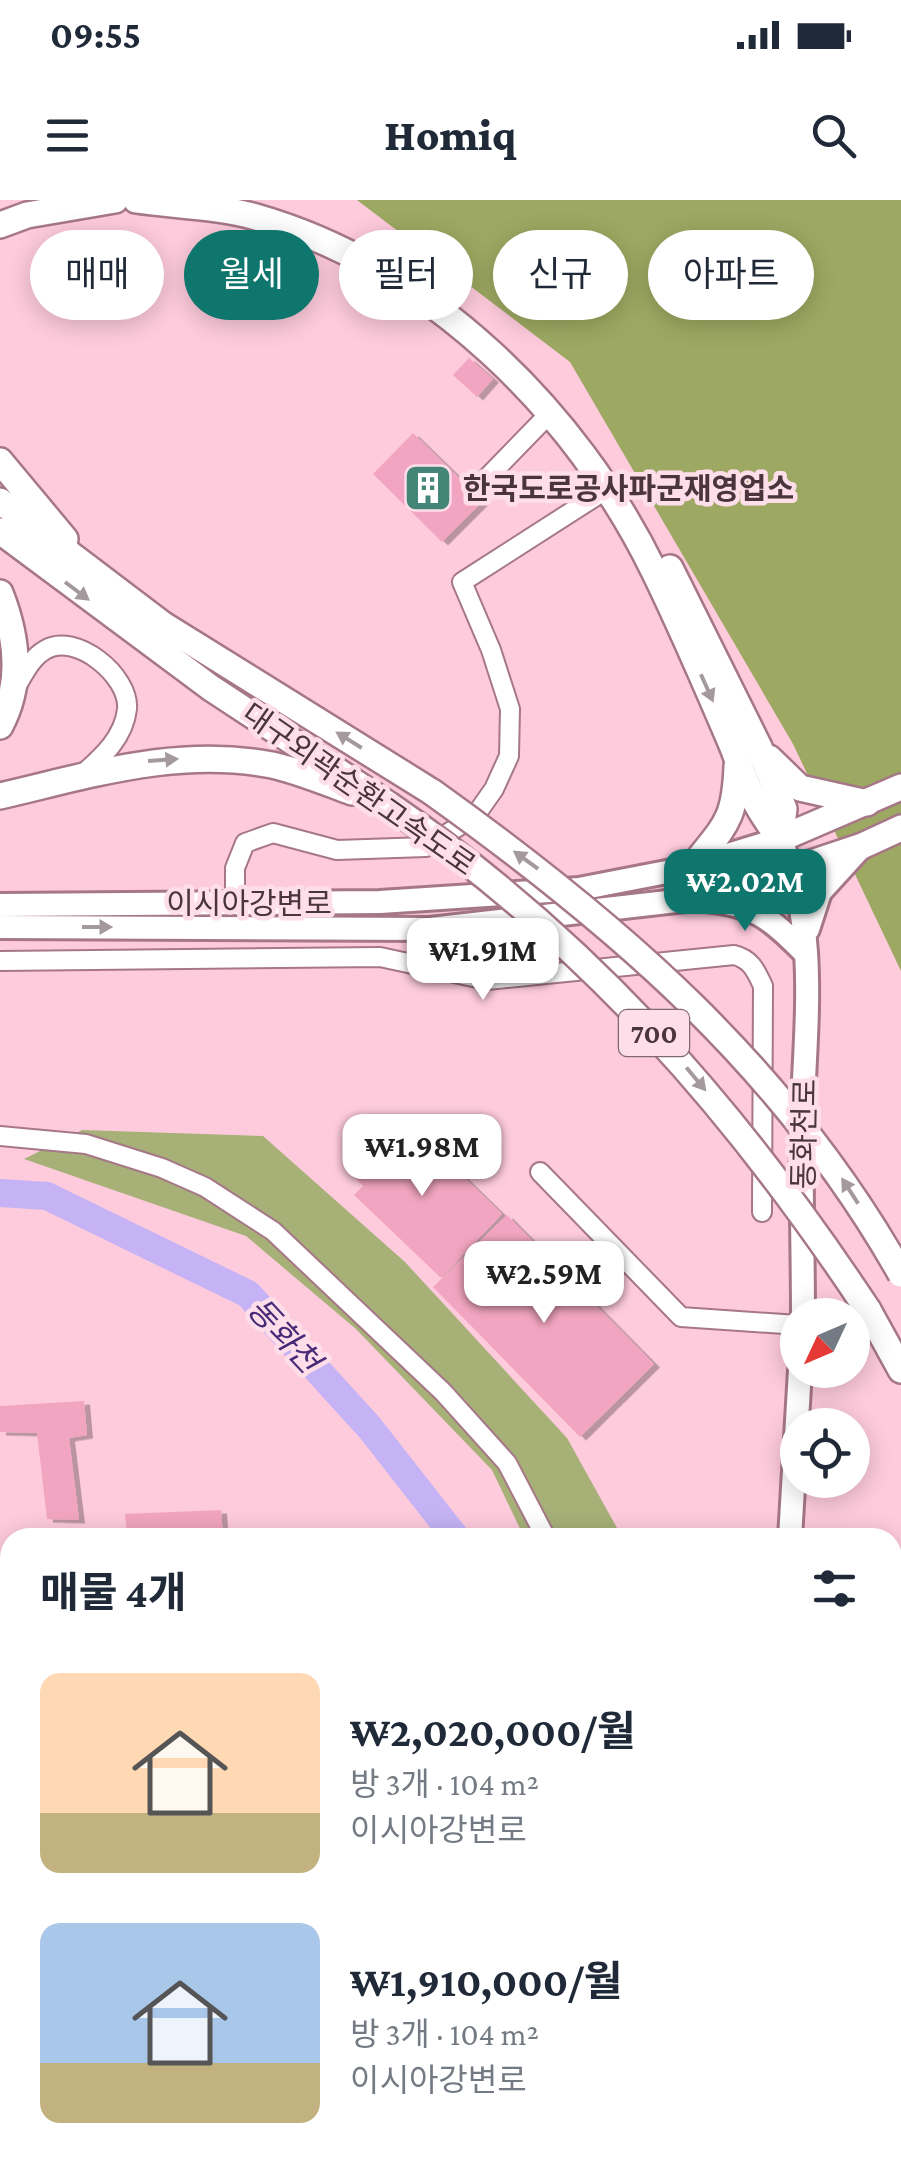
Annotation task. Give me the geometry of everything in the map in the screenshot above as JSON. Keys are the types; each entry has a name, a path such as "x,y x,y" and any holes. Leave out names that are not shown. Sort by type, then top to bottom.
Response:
{"highway":[{"path":"0,210 63,200"},
{"path":"0,225 27,215 116,200"},
{"path":"136,200 223,210 256,218 346,252 418,295 456,324 550,413 607,489 654,569 748,752 784,808 780,839"},
{"path":"248,200 340,238 439,294 487,332 542,385 605,459 645,522 693,611 748,752 800,788 866,803"},
{"path":"0,460 94,574"},
{"name":"대구외곽순환고속도로","path":"0,501 162,624 432,792 624,938 750,1064 814,1140 901,1274"},
{"name":"대구외곽순환고속도로","path":"0,531 211,688 389,805 524,905 677,1056 813,1227 868,1310 901,1370"},
{"path":"0,593 15,650 14,691 0,726"},
{"path":"693,866 734,808 748,752"},
{"path":"0,796 84,773 193,758 294,770 389,805"},
{"name":"이시아강변로","path":"780,839 901,787"},
{"name":"이시아강변로","path":"793,868 862,846 901,828"}],"main road":[{"name":"이시아강변로","path":"0,905 449,900 579,889 693,866 780,839"},
{"name":"동화천로","path":"780,839 793,868 800,900 809,996 802,1134 803,1298"},
{"path":"804,952 811,914 820,892 862,846"},
{"name":"이시아강변로","path":"0,927 430,929 694,899 793,868"},
{"path":"694,899 736,903 756,910 804,952"},
{"path":"791,1528 799,1388"}],"street":[{"path":"484,482 550,413"},
{"path":"235,903 234,868 245,844 259,838 273,833 337,850 426,848 475,816 494,789 509,756 510,709 491,650 462,582 607,489"},
{"path":"14,691 32,662 56,645 100,660 118,678 126,691 124,722 107,752 84,773"},
{"path":"0,961 380,957 486,980 743,957 755,969 763,986 762,1212"},
{"path":"0,1136 86,1144 162,1168 205,1187 272,1230 443,1392 507,1463 541,1528"},
{"path":"540,1172 681,1317 780,1324"}],"green space":[{"path":"357,200 901,200 901,971 793,744 570,362 515,320 628,320 628,230 493,230 493,303 473,288 473,230 396,230"},
{"path":"82,1130 263,1136 405,1262 567,1438 617,1528 520,1528 492,1470 356,1329 246,1236 24,1159"}],"building":[{"path":"469,358 493,379 477,397 453,375"},
{"name":"한국도로공사파군재영업소","path":"413,433 483,501 442,542 373,474"},
{"path":"398,1127 419,1147 426,1140 502,1214 441,1278 354,1195 363,1186 345,1168 376,1135 384,1142"},
{"path":"507,1215 654,1364 580,1437 433,1287"},
{"path":"84,1401 87,1435 69,1438 79,1520 47,1519 37,1433 0,1432 0,1406"},
{"path":"221,1510 222,1528 126,1528 125,1514"}],"waterway":[{"name":"동화천","path":"0,1193 47,1196 248,1294 370,1428 448,1528"}],"place":[{"name":"한국도로공사파군재영업소","path":"428,488"}]}
